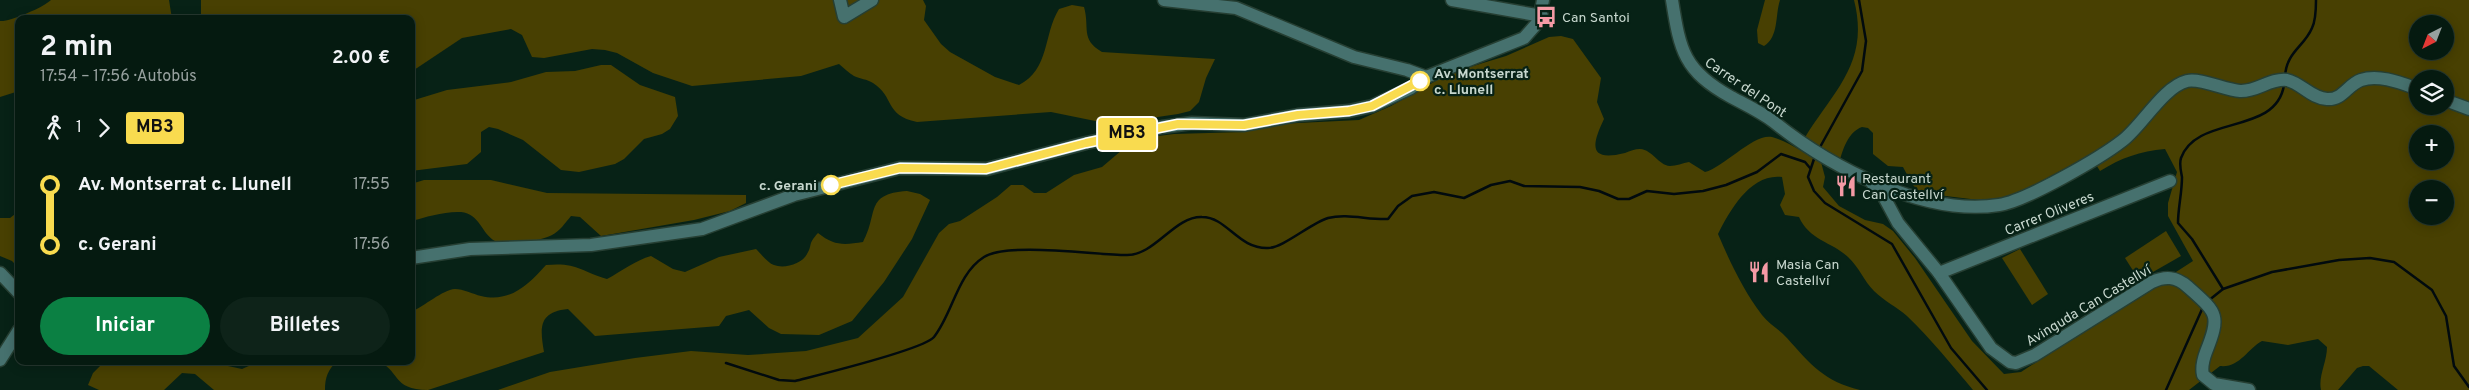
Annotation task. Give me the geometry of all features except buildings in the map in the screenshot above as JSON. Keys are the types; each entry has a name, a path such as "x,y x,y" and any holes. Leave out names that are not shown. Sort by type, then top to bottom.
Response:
{"street":[{"path":"840,0 844,17 872,0"},
{"path":"1164,0 1236,8 1354,57 1407,70 1426,77"},
{"path":"1452,0 1542,16"},
{"path":"415,257 470,249 591,245 702,229 794,195 900,168 986,169 1086,143 1178,124 1244,125 1298,115 1349,111 1372,106 1395,96 1426,77 1524,38 1536,26 1542,16 1543,0"},
{"name":"Carrer del Pont","path":"1672,0 1682,50 1695,71 1728,96 1766,116 1807,148 1868,180 1896,191 1949,205 2001,205 2023,197 2113,148 2127,138 2176,86 2188,81 2225,89 2253,90 2285,80 2313,95 2330,99 2338,98 2361,80 2377,78 2409,87"},
{"path":"2454,103 2469,109"},
{"name":"Avinguda Can Castellví","path":"1868,180 1880,192 1890,209 1939,273 1982,337 1999,356 2014,363 2034,355 2162,277 2177,279 2206,304 2216,319 2216,325 2202,364 2203,375 2214,384 2249,390"},
{"name":"Carrer Oliveres","path":"1939,273 2170,181"},
{"path":"1890,209 1889,196 1896,191"},
{"path":"0,273 15,289"},
{"path":"0,360 15,336"}],"shaded area":[{"path":"51,0 169,0 171,15 24,15"},
{"path":"201,0 923,0 926,6 924,20 941,44 950,52 995,77 1019,85 1029,78 1041,61 1050,30 1059,9 1072,5 1084,7 1088,38 1102,52 1215,59 1206,78 1199,102 1190,111 1178,114 1110,124 1051,112 917,122 899,115 880,88 873,83 854,76 839,64 801,76 692,86 653,73 617,53 605,50 592,49 544,58 532,57 522,35 511,29 462,38 415,69 415,15 201,15"},
{"path":"1765,0 1780,0 1772,37 1764,46 1758,43 1757,30"},
{"path":"1854,0 2469,0 2469,390 2398,390 2369,366 2363,366 2357,368 2338,390 2321,390 2320,385 2327,347 2318,339 2288,345 2262,341 2238,361 2227,366 2220,366 2189,390 1973,390 1916,325 1874,291 1848,257 1815,236 1803,225 1799,217 1785,215 1780,205 1785,194 1782,177 1771,177 1751,187 1743,195 1735,204 1718,234 1743,286 1765,318 1819,371 1837,382 1860,390 498,390 550,372 635,358 691,351 748,355 806,351 858,338 903,297 939,233 949,224 960,221 997,197 1011,185 1023,185 1034,193 1046,193 1074,175 1102,167 1135,139 1174,134 1243,132 1278,124 1359,120 1391,106 1450,73 1506,56 1549,37 1561,36 1573,39 1601,78 1597,102 1604,119 1595,144 1599,153 1613,155 1640,149 1645,150 1666,165 1672,166 1689,162 1705,172 1721,164 1748,145 1765,137 1778,139 1797,148 1821,162 1825,177 1823,187 1839,206 1865,220 1883,224 1893,231 1915,258 1972,341 2004,374 2021,372 2193,261 2168,216 2168,203 2177,172 2165,149 2147,151 2131,156 2100,171 2090,155 2013,196 1987,201 1921,193 1912,184 1903,167 1888,166 1873,154 1873,133 1868,128 1862,127 1853,133 1844,147 1839,163 1804,139 1846,75 1853,59 1857,41 1858,22"},
{"path":"15,18 15,92 0,97 0,21"},
{"path":"601,65 611,65 640,85 675,97 678,116 670,129 662,134 644,139 624,159 615,164 579,172 561,170 523,140 489,127 481,132 481,152 467,164 415,170 415,100 447,90 511,82 546,72 575,71"},
{"path":"424,180 491,180 547,193 746,195 746,203 730,211 694,220 601,236 580,217 571,216 555,234 524,242 507,243 490,238 476,220 467,213 442,213 415,220 415,183"},
{"path":"907,191 920,194 930,200 912,239 884,282 852,321 819,335 781,334 769,328 749,310 726,316 719,326 595,336 568,309 551,314 543,323 544,352 428,390 408,387 384,365 415,365 415,310 450,290 458,289 481,296 501,297 518,291 546,265 572,266 607,279 634,263 651,256 673,269 685,272 719,257 756,249 772,264 788,266 805,258 812,240 818,233 839,244 863,242 878,201 884,196"},
{"path":"15,214 15,264 0,256 0,218 10,218"},
{"path":"2166,231 2181,256 2139,280 2125,258"},
{"path":"2020,249 2048,294 2032,305 2002,258"},
{"path":"101,365 227,365 242,369 251,365 334,365 328,374 325,390 214,390 195,374 182,373 164,390 99,390 88,385 93,373"}],"waterway":[{"path":"1819,149 1862,71 1866,41 1859,0"},
{"path":"2285,77 2289,61 2309,35 2316,14 2316,0"},
{"path":"2223,289 2192,239 2178,223 2182,183 2181,158 2190,144 2203,135 2252,119 2267,112 2278,101 2284,85"},
{"path":"726,363 779,380 795,381 911,349 934,337 946,317 961,283 975,264 984,257 1012,250 1136,254 1182,223 1192,218 1202,217 1211,218 1219,222 1249,244 1268,248 1281,244 1328,218 1343,216 1388,219 1398,206 1412,196 1434,192 1464,198 1491,185 1510,181 1524,186 1580,187 1599,191 1618,199 1629,199 1647,191 1674,194 1703,191 1726,185 1757,172 1781,154 1805,162 1810,168"},
{"path":"1815,156 1808,177 1814,191 1825,203 1892,244 1951,348 1987,390"},
{"path":"2208,301 2223,289 2272,272 2339,260 2370,258 2394,262 2432,290 2446,316 2454,366 2469,387"},
{"path":"2166,390 2203,307"}],"bus line":[{"name":"MB3","path":"831,185 900,168 986,169 1086,143 1178,124 1244,125 1298,115 1349,111 1372,106 1411,88 1420,81"}],"place":[{"name":"Can Santoi","path":"1546,17"},
{"name":"Av. Montserrat c. Llunell","path":"1420,81"},
{"name":"c. Gerani","path":"831,185"},
{"name":"Restaurant Can Castellví","path":"1846,186"},
{"name":"Masia Can Castellví","path":"1759,272"}]}
